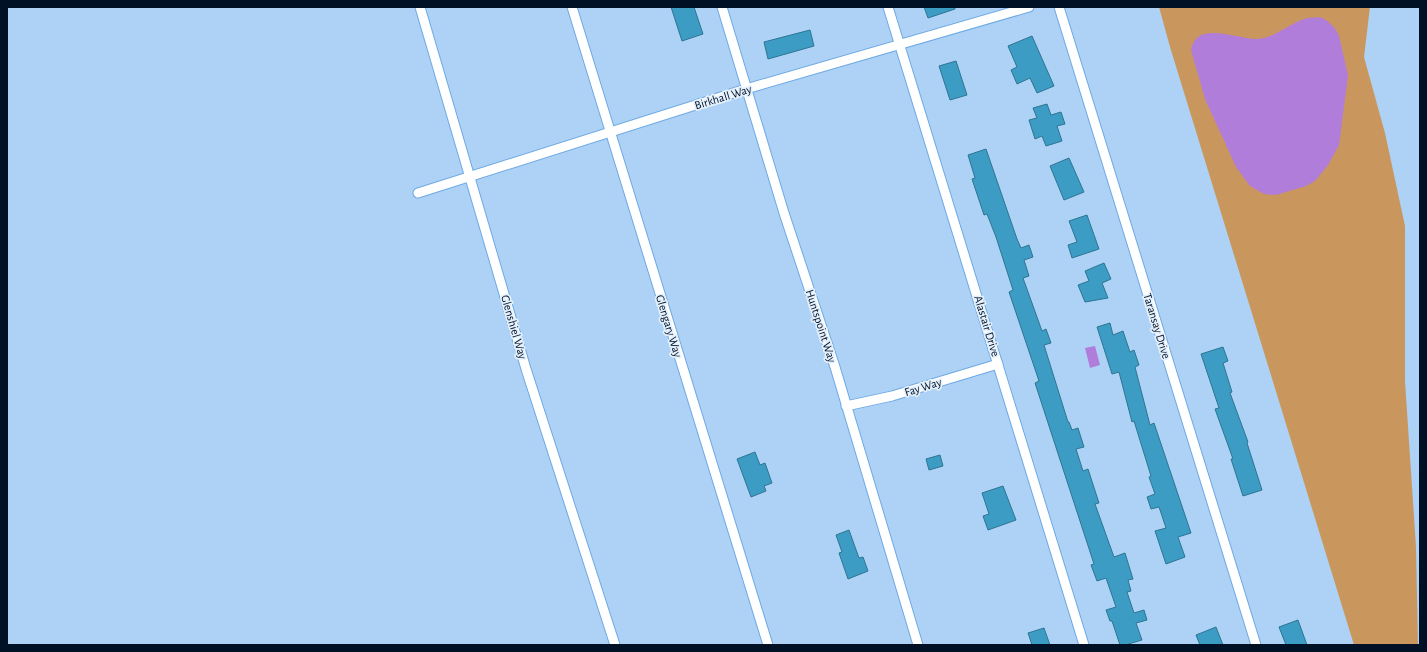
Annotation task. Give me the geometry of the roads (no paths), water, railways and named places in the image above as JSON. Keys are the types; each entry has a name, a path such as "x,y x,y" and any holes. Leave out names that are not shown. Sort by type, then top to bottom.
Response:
{"street":[{"name":"Glenshiel Way","path":"420,7 526,369 615,645"},
{"name":"Glengary Way","path":"572,7 768,645"},
{"name":"Huntspoint Way","path":"722,7 746,89 846,406 918,645"},
{"name":"Alastair Drive","path":"888,7 1084,645"},
{"name":"Birkhall Way","path":"418,193 746,89 1029,7"},
{"name":"Taransay Drive","path":"1059,7 1256,645"},
{"name":"Fay Way","path":"846,406 892,396 998,364"}]}
